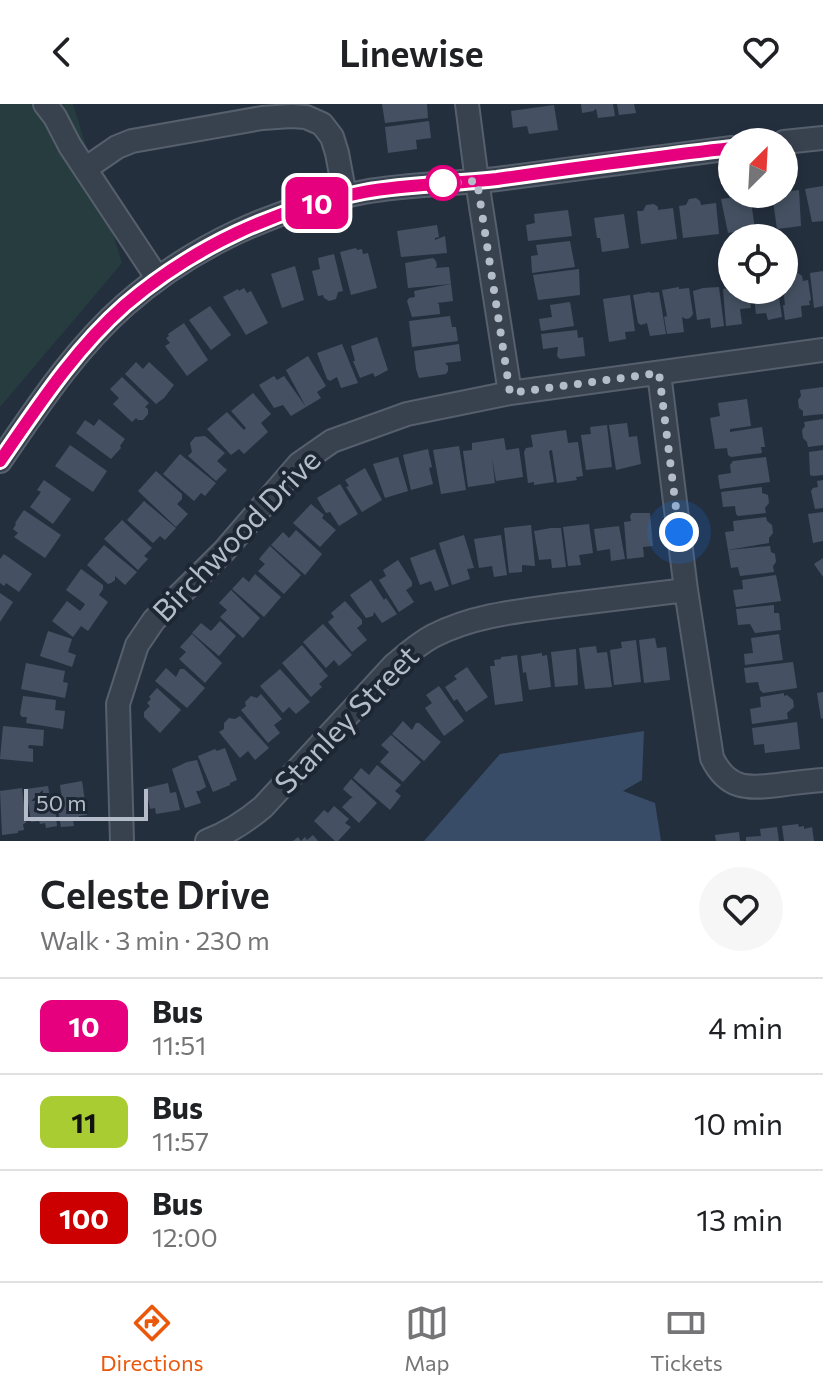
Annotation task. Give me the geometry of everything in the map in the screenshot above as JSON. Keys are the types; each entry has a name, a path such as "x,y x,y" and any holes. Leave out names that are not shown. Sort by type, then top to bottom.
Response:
{"street":[{"path":"45,104 158,279"},
{"path":"467,104 510,393"},
{"path":"85,169 117,147 132,141 245,120 299,116 319,122 332,137 345,196"},
{"path":"798,141 823,138"},
{"path":"0,461 69,364 106,323 158,279 189,258 258,223 330,199 414,185 477,181 718,150"},
{"name":"Birchwood Drive","path":"122,841 118,704 137,645 154,620 224,551 299,464 332,441 407,414 510,393 823,350"},
{"path":"659,373 710,751 718,770 739,785 753,788 823,780"},
{"name":"Stanley Street","path":"207,841 224,835 263,807 394,665 432,636 459,624 517,611 686,590"}],"green space":[{"path":"0,104 73,104 122,263 0,407"}],"water":[{"path":"644,731 642,780 623,791 655,803 661,841 424,841 500,754"}],"building":[{"path":"382,104 427,104 428,118 385,123"},
{"path":"581,104 613,104 615,116 598,118 596,109 582,113"},
{"path":"617,104 634,104 636,113 619,115"},
{"path":"554,105 558,130 529,134 527,126 513,128 511,111"},
{"path":"429,121 431,138 416,140 417,149 388,153 385,127"},
{"path":"823,186 823,221 812,222 805,189"},
{"path":"798,190 801,226 776,224 774,208 798,208"},
{"path":"696,198 701,205 716,203 718,234 683,238 679,206 686,205 689,199"},
{"path":"654,204 658,210 673,208 677,239 641,244 637,211"},
{"path":"723,208 752,208 754,224 726,224"},
{"path":"568,210 572,236 528,241 526,225 535,223 534,214"},
{"path":"624,214 629,248 602,252 594,218"},
{"path":"437,225 439,237 435,240 445,236 447,253 401,257 397,231"},
{"path":"570,241 575,267 532,273 531,256 538,255 536,245"},
{"path":"362,249 363,254 368,253 377,288 351,295 340,252"},
{"path":"334,254 343,291 338,292 336,299 329,301 323,295 318,296 312,271 320,269 318,258"},
{"path":"433,258 435,268 449,267 451,284 408,288 405,263"},
{"path":"295,266 304,300 282,308 271,274"},
{"path":"579,269 580,295 538,300 533,275"},
{"path":"823,271 823,306 814,308 810,273"},
{"path":"798,273 803,281 808,280 810,305 801,306 802,317 785,320 785,305 798,304"},
{"path":"451,284 453,301 437,303 440,314 412,317 407,301 415,297 414,291"},
{"path":"718,287 718,304 721,304 724,326 711,328 710,318 697,320 693,291"},
{"path":"244,288 247,293 251,291 268,323 246,335 223,297"},
{"path":"689,288 693,314 690,318 682,317 684,332 667,334 662,290"},
{"path":"659,292 666,334 650,336 647,323 638,323 633,295"},
{"path":"630,295 635,331 625,332 626,339 609,342 603,299"},
{"path":"570,302 574,326 541,331 539,319 552,317 550,305"},
{"path":"724,304 751,304 751,308 740,309 742,324 726,326"},
{"path":"755,304 780,304 782,317 768,320 766,313 756,314"},
{"path":"210,306 231,335 211,350 189,320"},
{"path":"450,316 458,341 412,347 409,321"},
{"path":"184,323 208,360 187,376 165,346 170,343 166,338 168,334"},
{"path":"577,330 578,338 583,337 585,356 560,359 557,356 558,347 543,349 541,334"},
{"path":"377,337 388,370 375,377 373,373 360,378 351,346"},
{"path":"342,344 358,383 341,388 337,377 330,381 327,379 317,353"},
{"path":"459,344 461,361 445,363 448,366 446,374 419,378 414,351"},
{"path":"308,356 326,386 317,392 321,398 306,407 286,370"},
{"path":"136,362 143,369 149,362 174,385 156,404 125,374"},
{"path":"274,376 277,380 284,376 306,407 291,416 283,405 274,408 259,385"},
{"path":"122,377 149,403 145,407 148,414 143,420 136,418 132,422 113,404 119,398 110,389"},
{"path":"823,387 823,414 803,416 798,400 800,390"},
{"path":"253,393 271,414 261,423 268,432 244,454 239,449 231,455 207,429 227,412 244,430 246,428 231,411"},
{"path":"747,399 751,426 730,429 730,432 762,427 765,447 761,447 762,453 731,457 727,448 715,449 710,418 720,416 718,403"},
{"path":"99,419 125,439 111,459 76,433 85,420 94,426"},
{"path":"823,419 823,445 808,447 803,438 804,422"},
{"path":"627,423 629,437 637,436 641,464 616,470 609,425"},
{"path":"607,425 612,467 586,470 581,435 591,434 590,427"},
{"path":"566,430 568,443 578,442 583,476 557,483 552,450 549,451 554,482 528,483 524,452 526,448 533,447 531,435"},
{"path":"205,436 225,453 217,461 227,470 216,481 188,456 192,452 190,443 195,437"},
{"path":"504,438 506,450 519,448 523,477 496,481 492,458 495,483 468,487 463,451 472,450 472,443"},
{"path":"70,445 107,471 93,492 55,466"},
{"path":"459,446 466,490 441,494 433,450"},
{"path":"428,449 433,484 411,490 403,455"},
{"path":"823,450 823,475 810,475 809,452"},
{"path":"180,454 216,483 205,496 201,493 194,501 163,474"},
{"path":"398,457 408,491 385,498 373,464"},
{"path":"766,457 770,482 720,489 718,475 731,473 733,461"},
{"path":"365,468 382,500 362,512 346,487 349,486 345,480"},
{"path":"156,471 182,494 177,504 188,514 176,527 138,491"},
{"path":"44,480 71,499 53,524 30,507 41,492 37,490"},
{"path":"823,480 823,508 815,509 811,491 818,487 817,481"},
{"path":"340,484 358,514 339,526 317,498"},
{"path":"762,487 762,493 768,495 766,513 738,516 735,506 723,507 721,492"},
{"path":"144,501 176,528 165,540 160,536 153,543 127,520"},
{"path":"311,504 336,530 320,547 293,523"},
{"path":"24,510 61,535 45,558 14,537 18,533 13,529 15,523"},
{"path":"823,512 823,541 813,543 808,514"},
{"path":"632,513 650,513 653,546 643,547 644,557 627,559 624,522 631,521"},
{"path":"766,517 773,533 769,543 728,550 725,532 734,531 733,521"},
{"path":"122,520 152,548 144,556 148,559 138,570 104,539"},
{"path":"589,524 593,553 579,555 581,565 568,566 563,527"},
{"path":"531,525 535,566 522,565 522,572 509,573 504,528"},
{"path":"619,526 625,559 611,561 610,549 597,551 594,529"},
{"path":"561,528 566,567 552,568 551,559 539,560 534,531"},
{"path":"296,530 322,554 305,575 271,545 283,532 289,538"},
{"path":"464,535 474,568 467,569 470,579 452,585 439,543"},
{"path":"501,535 507,575 494,577 492,566 479,568 474,539"},
{"path":"104,545 137,572 125,585 115,576 115,580 108,584 87,565"},
{"path":"270,546 301,575 284,594 258,571 265,564 259,559"},
{"path":"770,546 775,554 774,572 740,576 738,567 731,568 728,550"},
{"path":"435,549 449,586 435,591 431,581 420,585 410,558"},
{"path":"4,554 32,574 19,592 6,583 4,586 0,583 0,559"},
{"path":"823,558 823,577 814,564"},
{"path":"398,560 412,582 406,590 414,602 399,612 379,580 386,576 383,570"},
{"path":"81,569 103,585 99,595 108,602 88,631 81,626 73,637 52,621 67,601 80,611 84,606 66,590"},
{"path":"255,574 281,597 264,617 232,589 243,577 249,582"},
{"path":"776,575 781,601 736,607 733,590 743,589 742,580"},
{"path":"371,580 397,614 382,623 374,612 373,616 366,618 350,595"},
{"path":"231,590 260,618 243,638 220,617 227,610 219,603"},
{"path":"0,593 13,602 0,622"},
{"path":"345,601 362,620 357,628 367,640 352,652 328,622 334,617 331,613"},
{"path":"774,605 774,613 779,613 781,630 755,633 750,624 738,625 736,609"},
{"path":"220,621 236,636 219,656 192,633 201,623 211,631"},
{"path":"323,624 352,655 339,666 334,660 326,668 303,642"},
{"path":"48,631 72,639 68,652 76,655 72,667 40,656"},
{"path":"192,634 222,663 205,683 179,659 186,652 180,647"},
{"path":"779,634 783,660 745,665 744,654 753,653 751,638"},
{"path":"655,638 657,648 666,647 670,680 644,683 639,640"},
{"path":"636,640 641,682 614,685 610,650 622,648 621,642"},
{"path":"302,645 328,676 311,697 282,663"},
{"path":"596,646 597,653 607,652 612,687 585,689 579,648"},
{"path":"576,649 578,685 555,687 551,652"},
{"path":"542,653 542,656 547,655 551,687 529,690 521,656"},
{"path":"517,655 523,701 495,705 490,666 495,666 494,660 501,657"},
{"path":"793,662 797,688 763,693 758,682 746,683 744,668"},
{"path":"26,663 65,671 63,682 68,683 65,698 21,689"},
{"path":"467,667 488,697 466,712 445,687"},
{"path":"166,668 176,677 180,669 184,669 205,688 187,708 155,681"},
{"path":"280,669 310,702 296,714 289,707 283,713 260,686"},
{"path":"439,686 464,721 444,736 425,708 432,703 426,695"},
{"path":"157,688 181,710 160,733 144,717 150,706 147,703 151,699 149,697"},
{"path":"823,692 823,718 821,719 817,693"},
{"path":"784,693 793,700 794,707 787,713 788,719 752,724 750,709 761,707 760,697"},
{"path":"261,694 282,719 274,725 280,733 268,743 241,710 251,696 257,698"},
{"path":"23,696 56,700 55,710 65,711 63,729 26,723 27,717 20,714"},
{"path":"240,716 269,748 255,760 248,751 240,758 219,732 229,718"},
{"path":"403,721 412,730 419,723 441,742 424,761 392,734"},
{"path":"797,722 800,749 765,753 764,744 754,745 752,728"},
{"path":"3,726 44,730 43,746 29,745 28,748 33,749 33,762 0,759"},
{"path":"391,735 421,762 403,782 380,762 389,752 381,745"},
{"path":"225,748 237,780 213,792 198,756"},
{"path":"197,760 206,787 196,791 201,803 185,808 172,769"},
{"path":"377,765 401,785 395,791 401,796 390,810 353,778 361,768 369,775"},
{"path":"351,779 377,803 359,823 342,807 353,798 343,789"},
{"path":"82,781 87,815 73,820 74,826 61,827 58,809 59,800 62,800 60,785"},
{"path":"168,783 170,793 176,792 180,810 156,814 155,808 150,809 146,788"},
{"path":"48,786 51,802 54,801 57,826 46,828 45,823 31,822 26,789"},
{"path":"22,788 24,830 2,835 0,791"},
{"path":"334,806 349,819 345,823 351,827 338,841 314,821 324,810 328,813"},
{"path":"798,824 804,829 812,827 814,841 784,841 782,826"},
{"path":"777,827 779,841 746,841 746,837 761,836 760,829"},
{"path":"739,832 740,841 716,841 715,835"},
{"path":"313,835 318,841 301,841"}],"bus line":[{"name":"10","path":"0,461 69,364 106,323 176,265 258,223 330,199 365,192 477,181 718,150"}],"route":[{"path":"443,183 436,184 477,181 510,393 659,373 679,532"}]}
